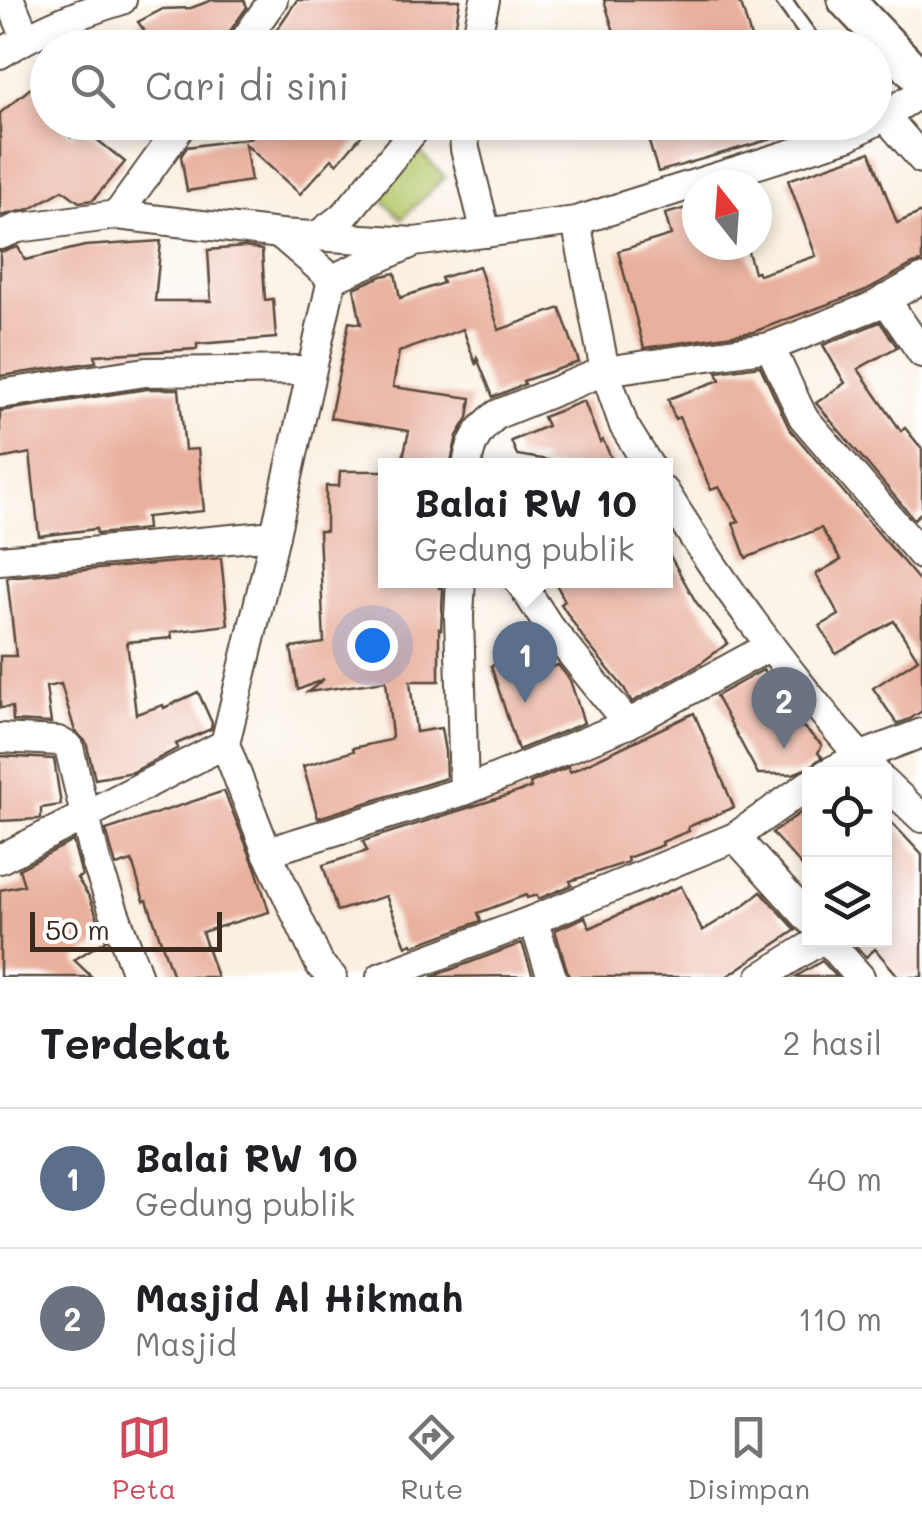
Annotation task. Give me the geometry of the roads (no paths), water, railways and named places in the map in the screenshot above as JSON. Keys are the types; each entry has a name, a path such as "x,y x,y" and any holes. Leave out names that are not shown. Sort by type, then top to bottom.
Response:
{"street":[{"path":"10,0 26,38"},
{"path":"43,30 84,11 122,0"},
{"path":"252,30 274,0"},
{"path":"478,30 485,0"},
{"path":"846,0 867,30"},
{"path":"0,54 30,36"},
{"path":"892,60 922,80"},
{"path":"892,111 922,92"},
{"path":"892,132 922,159"},
{"path":"116,215 171,140"},
{"path":"317,236 345,215 406,140"},
{"path":"464,140 486,233"},
{"path":"0,235 18,228 116,215 280,234 414,242 576,221 835,140"},
{"path":"576,221 606,371 624,426 643,458"},
{"path":"280,234 332,279"},
{"path":"332,279 414,242"},
{"path":"332,279 225,744 267,852 320,966 332,977"},
{"path":"469,458 474,436 498,414 606,371 770,347 874,306 922,279"},
{"path":"885,300 922,353"},
{"path":"770,347 803,417 922,556"},
{"path":"0,394 146,372 311,370"},
{"path":"673,505 770,646 868,766 922,733"},
{"path":"0,560 275,535"},
{"path":"461,588 464,791"},
{"path":"525,588 548,626 628,724"},
{"path":"267,852 464,791 628,724 770,646"},
{"path":"0,738 58,741 69,747 96,862 138,977"},
{"path":"0,859 225,744"},
{"path":"381,977 735,837 802,790"},
{"path":"892,790 922,818"},
{"path":"735,837 802,911"},
{"path":"533,920 552,977"},
{"path":"761,977 812,947"},
{"path":"831,947 860,977"}],"lane":[{"path":"783,0 805,30"}],"place":[{"name":"Balai RW 10","path":"525,703"},
{"name":"Masjid Al Hikmah","path":"784,749"}]}
